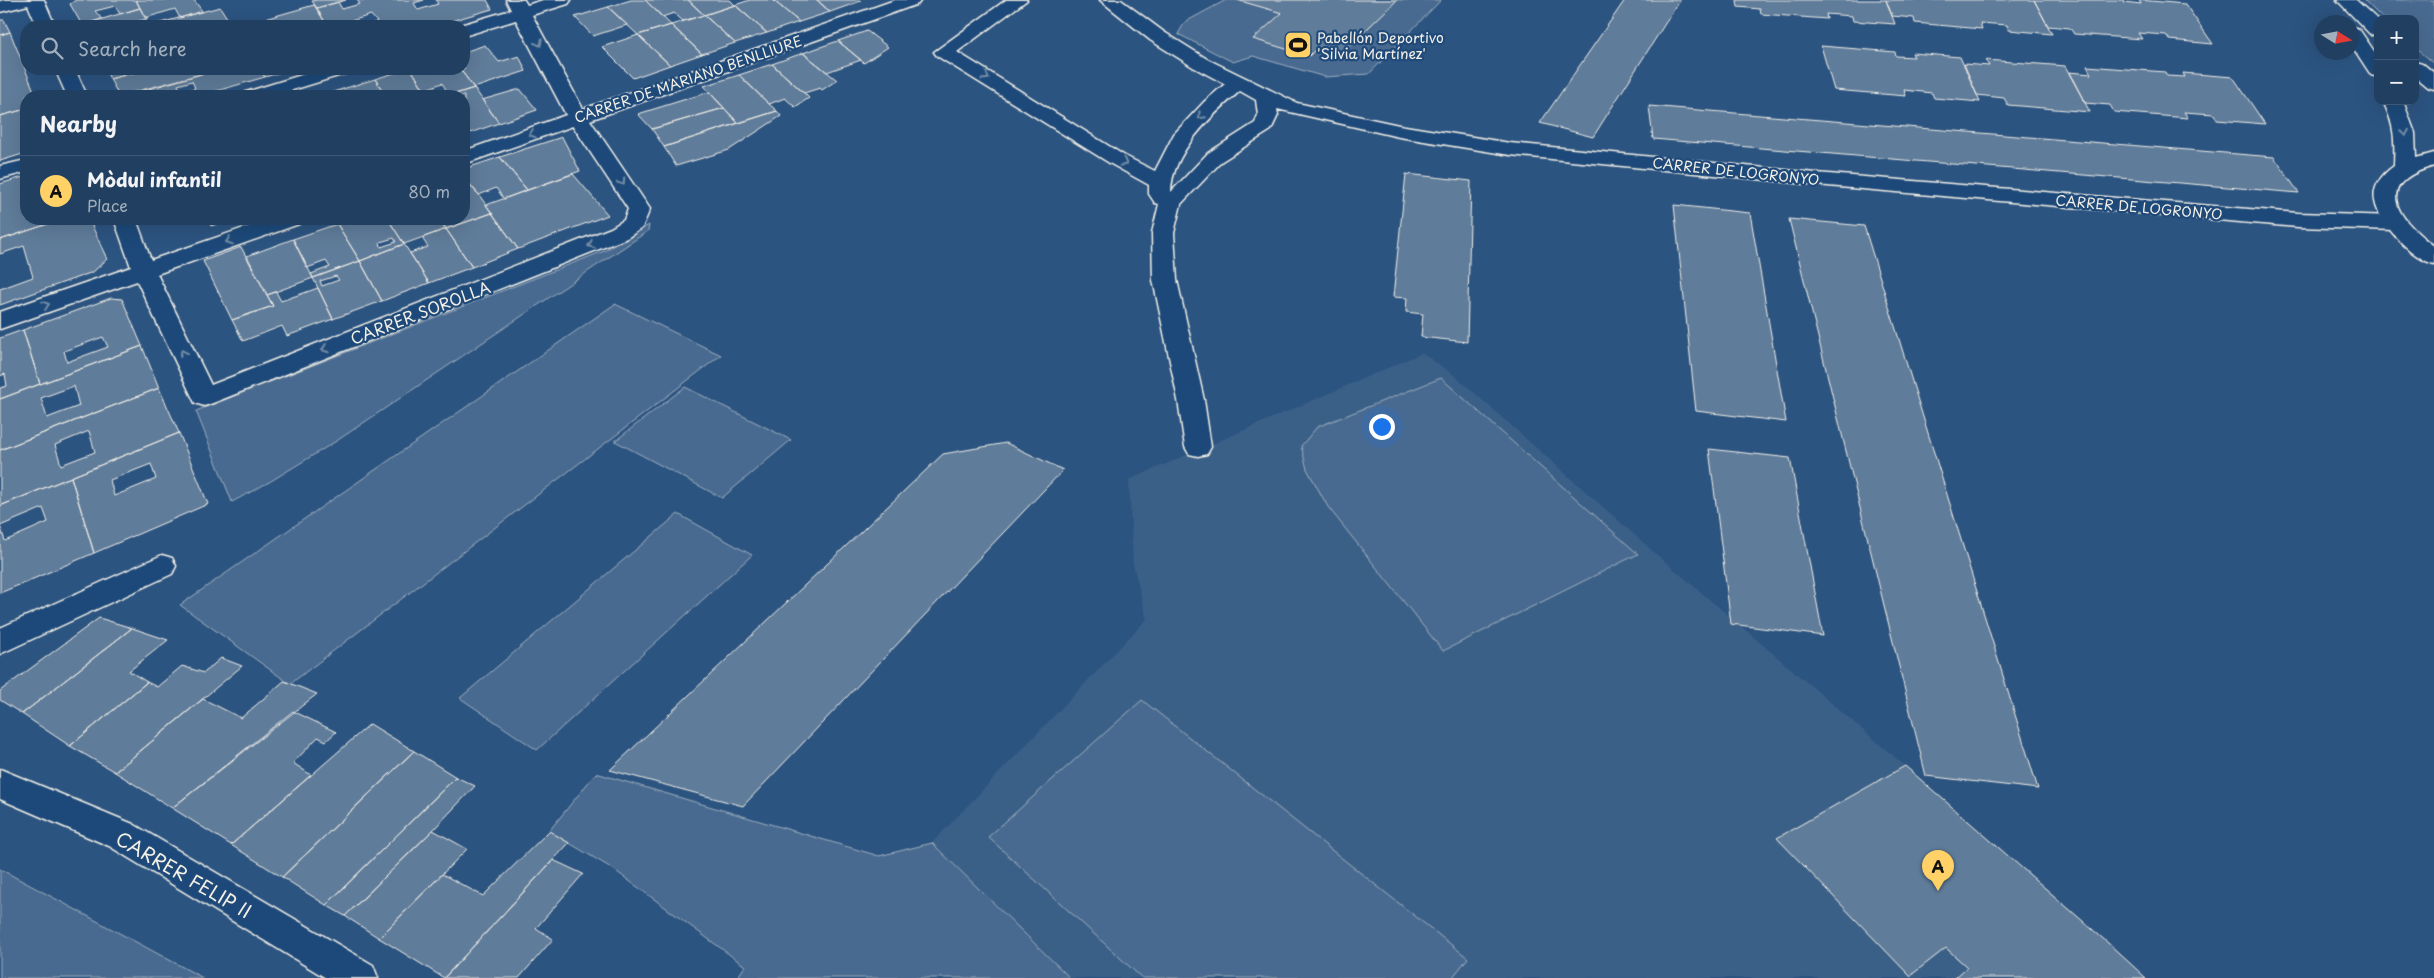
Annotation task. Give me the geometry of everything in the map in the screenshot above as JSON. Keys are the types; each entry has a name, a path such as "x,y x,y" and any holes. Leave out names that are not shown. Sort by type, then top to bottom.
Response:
{"street":[{"path":"0,7 25,0"},
{"path":"35,0 43,20"},
{"path":"470,27 519,6 562,0"},
{"name":"CARRER DE MARIANO BENLLIURE","path":"470,156 912,0"},
{"path":"1018,0 944,52 1166,191 1180,196 1215,157 1264,126 1277,121 1330,117"},
{"name":"CARRER DE LOGRONYO","path":"1109,0 1158,36 1238,84 1291,108 1330,117 1510,149 2298,220 2396,224"},
{"path":"2328,0 2339,15"},
{"path":"2346,0 2374,27"},
{"path":"519,6 578,118"},
{"path":"2359,43 2374,65"},
{"path":"2419,70 2434,83"},
{"path":"67,75 74,90"},
{"path":"273,90 321,75"},
{"path":"1198,447 1191,400 1165,280 1163,233 1166,191 1181,138 1211,106 1238,84"},
{"path":"1264,126 1268,115 1266,97"},
{"path":"2395,105 2404,123 2408,147 2404,166"},
{"name":"CARRER SOROLLA","path":"144,271 204,397 609,238 634,223 638,216 639,209 637,204 578,118"},
{"path":"2434,158 2404,166 2389,178 2384,196 2396,224 2421,248 2434,257"},
{"path":"0,174 20,168"},
{"path":"127,225 144,271"},
{"path":"0,321 275,225"},
{"path":"0,642 162,566"},
{"name":"CARRER FELIP II","path":"0,784 121,835 360,978"}],"shaded area":[{"name":"Pabellón Deportivo 'Silvia Martínez'","path":"1226,0 1441,0 1369,74 1325,77 1253,56 1233,62 1178,34 1185,22"},
{"path":"2364,0 2434,0 2434,64 2419,51 2419,15 2379,15"},
{"path":"649,225 648,231 338,440 271,481 232,502 196,411 604,251"},
{"path":"615,304 721,355 290,684 180,605"},
{"path":"1422,353 1454,375 1656,554 1905,766 2146,978 1070,978 932,843 1147,619 1133,564 1129,480"},
{"path":"1441,378 1638,554 1443,651 1328,507 1307,469 1301,446 1317,427"},
{"path":"685,387 791,440 722,498 615,441"},
{"path":"678,514 752,555 537,750 460,698"},
{"path":"1142,700 1468,958 1452,978 1142,978 988,837"},
{"path":"596,773 879,856 932,843 1070,978 737,978 745,966 613,869 549,831"},
{"path":"0,869 203,978 0,978"}],"building":[{"path":"76,0 136,0 140,8 120,14 115,6 95,11 102,19 79,20 70,4"},
{"path":"136,0 194,0 202,11 180,18 175,9 145,18"},
{"path":"346,0 317,8 312,1"},
{"path":"357,0 424,0 414,3 418,10 438,4 436,0 487,0 492,9 454,20 375,20 371,15 354,20 324,20 317,8 338,2 342,9 360,4"},
{"path":"631,0 645,0 671,25 638,35 608,7"},
{"path":"645,0 688,0 704,15 683,21 674,13 662,17"},
{"path":"688,0 730,0 735,5 704,15"},
{"path":"750,0 773,0 799,22 767,33 735,5"},
{"path":"773,0 817,0 830,12 799,22"},
{"path":"817,0 859,0 861,1 830,12"},
{"path":"1237,0 1397,0 1341,54 1318,47 1309,56 1253,39 1282,13"},
{"path":"1625,0 1680,0 1593,137 1540,123"},
{"path":"1737,0 1886,0 1895,24 1853,21 1852,16 1826,14 1827,19 1761,14 1760,9 1738,7"},
{"path":"1886,0 2034,0 2052,34 2009,30 2007,25 1980,23 1982,29 1915,23 1914,18 1892,16"},
{"path":"2034,0 2123,0 2124,2 2141,4 2139,0 2185,4 2213,44 2170,40 2166,35 2138,33 2142,39 2074,34 2070,28 2048,26"},
{"path":"314,5 324,20 261,20"},
{"path":"735,5 767,33 735,43 704,15"},
{"path":"220,7 228,20 171,20"},
{"path":"608,7 627,25 593,36 575,17"},
{"path":"140,8 147,19 143,20 99,20"},
{"path":"704,15 735,43 702,54 671,25"},
{"path":"0,20 4,20 10,32 0,35"},
{"path":"671,25 702,54 670,65 638,35"},
{"path":"867,31 888,47 864,63 838,41"},
{"path":"10,32 20,57 20,75 27,75 34,90 20,90 20,111 0,116 0,35"},
{"path":"638,35 670,65 633,78 602,47"},
{"path":"838,41 861,60 827,72 803,53"},
{"path":"485,45 499,62 519,56 526,71 474,88 464,75 470,75 470,50"},
{"path":"1821,46 1895,52 1896,56 1914,57 1912,53 1960,57 1980,102 1934,98 1932,93 1904,90 1906,96 1834,90"},
{"path":"803,53 837,80 822,90 820,88 804,93 772,64"},
{"path":"1986,60 2065,66 2090,112 2008,105 2004,98 1977,95 1964,64 1989,66"},
{"path":"772,64 809,98 795,107 785,98 769,104 739,75"},
{"path":"2087,66 2165,72 2167,76 2185,77 2183,73 2233,77 2265,124 2217,120 2214,114 2184,112 2188,118 2114,112 2110,105 2085,103 2069,72 2091,74"},
{"path":"108,75 125,75 110,79"},
{"path":"125,75 197,75 141,90 116,90 110,79"},
{"path":"198,75 264,75 265,77 220,90 188,90 195,88 192,81 178,85 180,90 145,90"},
{"path":"388,75 415,75 424,90 382,90 375,79"},
{"path":"415,75 464,75 474,88 468,90 446,90 442,83 424,90"},
{"path":"739,75 777,111 738,123 704,86"},
{"path":"375,79 382,90 339,90"},
{"path":"474,88 499,123 470,133 470,90 468,90"},
{"path":"520,89 537,110 499,123 482,100"},
{"path":"709,92 724,108 652,129 638,114"},
{"path":"1649,106 2274,157 2299,193 1653,139"},
{"path":"724,108 738,123 664,147 652,129"},
{"path":"20,111 20,155 0,161 0,116"},
{"path":"777,111 781,116 729,150 676,166 664,147"},
{"path":"562,137 580,171 527,190 500,157"},
{"path":"500,157 527,190 504,199 496,188 479,195 470,184 470,167"},
{"path":"573,174 608,215 518,249 486,205"},
{"path":"1406,174 1471,181 1467,342 1421,337 1423,314 1406,312 1407,298 1393,297"},
{"path":"20,178 20,225 45,225 0,240 0,184"},
{"path":"470,185 479,195 492,213 470,221"},
{"path":"1674,205 1750,213 1786,422 1696,411"},
{"path":"492,213 518,249 472,267 446,229 458,225 470,225 470,221"},
{"path":"1789,219 1864,226 2038,789 1926,776"},
{"path":"45,225 92,225 107,259 93,272 0,305 0,289 33,277 24,246 0,254 0,240"},
{"path":"338,225 392,225 404,244 360,261","holes":["394,238 396,242 381,247 380,242"]},
{"path":"338,225 360,261 313,278 311,274 330,267 326,261 307,268 293,239"},
{"path":"392,225 443,225 446,229 404,244"},
{"path":"443,225 458,225 446,229"},
{"path":"446,229 472,267 429,283 410,253 428,247 422,238"},
{"path":"293,239 313,278 267,295 247,256"},
{"path":"404,244 429,283 382,301 360,261"},
{"path":"241,247 273,306 232,320 203,261"},
{"path":"360,261 382,301 333,319 313,278","holes":["336,276 339,280 322,286 320,281"]},
{"path":"318,288 333,319 287,336 282,326 243,341 232,320 273,306 267,295 276,292 281,301"},
{"path":"111,298 122,299 142,346 40,384 23,330","holes":["103,337 108,347 67,362 64,351"]},
{"path":"23,330 40,384 0,399 0,388 7,386 5,374 0,376 0,338"},
{"path":"142,346 159,388 0,450 0,399","holes":["74,386 79,406 47,418 41,398"]},
{"path":"159,388 179,433 0,506 0,450","holes":["89,431 95,452 61,465 55,445"]},
{"path":"179,433 208,504 94,553 71,477","holes":["151,464 156,479 114,496 110,480"]},
{"path":"1006,443 1063,470 743,806 610,770 943,454"},
{"path":"1709,449 1790,458 1823,636 1731,624"},
{"path":"71,477 94,553 0,593 0,506","holes":["43,508 48,522 5,541 0,526"]},
{"path":"99,618 132,628 22,714 0,700 0,691"},
{"path":"132,628 168,640 129,671 147,682 70,746 22,714"},
{"path":"221,658 242,666 115,772 70,746 147,682 157,687 182,666 204,673"},
{"path":"284,681 317,694 172,808 115,772 203,699 241,718"},
{"path":"293,711 336,732 326,741 318,737 293,763 311,775 231,845 172,808"},
{"path":"370,724 414,751 282,877 231,845"},
{"path":"414,751 456,777 326,905 282,877"},
{"path":"1905,766 2146,978 1955,978 1967,967 1946,948 1910,976 1777,838"},
{"path":"456,777 475,786 433,830 345,916 326,905"},
{"path":"433,830 467,849 379,938 345,916"},
{"path":"549,831 569,843 444,978 379,938 442,874 483,896"},
{"path":"553,860 583,874 536,928 553,939 519,978 444,978"}],"place":[{"name":"Pabellón Deportivo 'Silvia Martínez'","path":"1298,45"},
{"name":"Mòdul infantil","path":"1938,891"}]}
